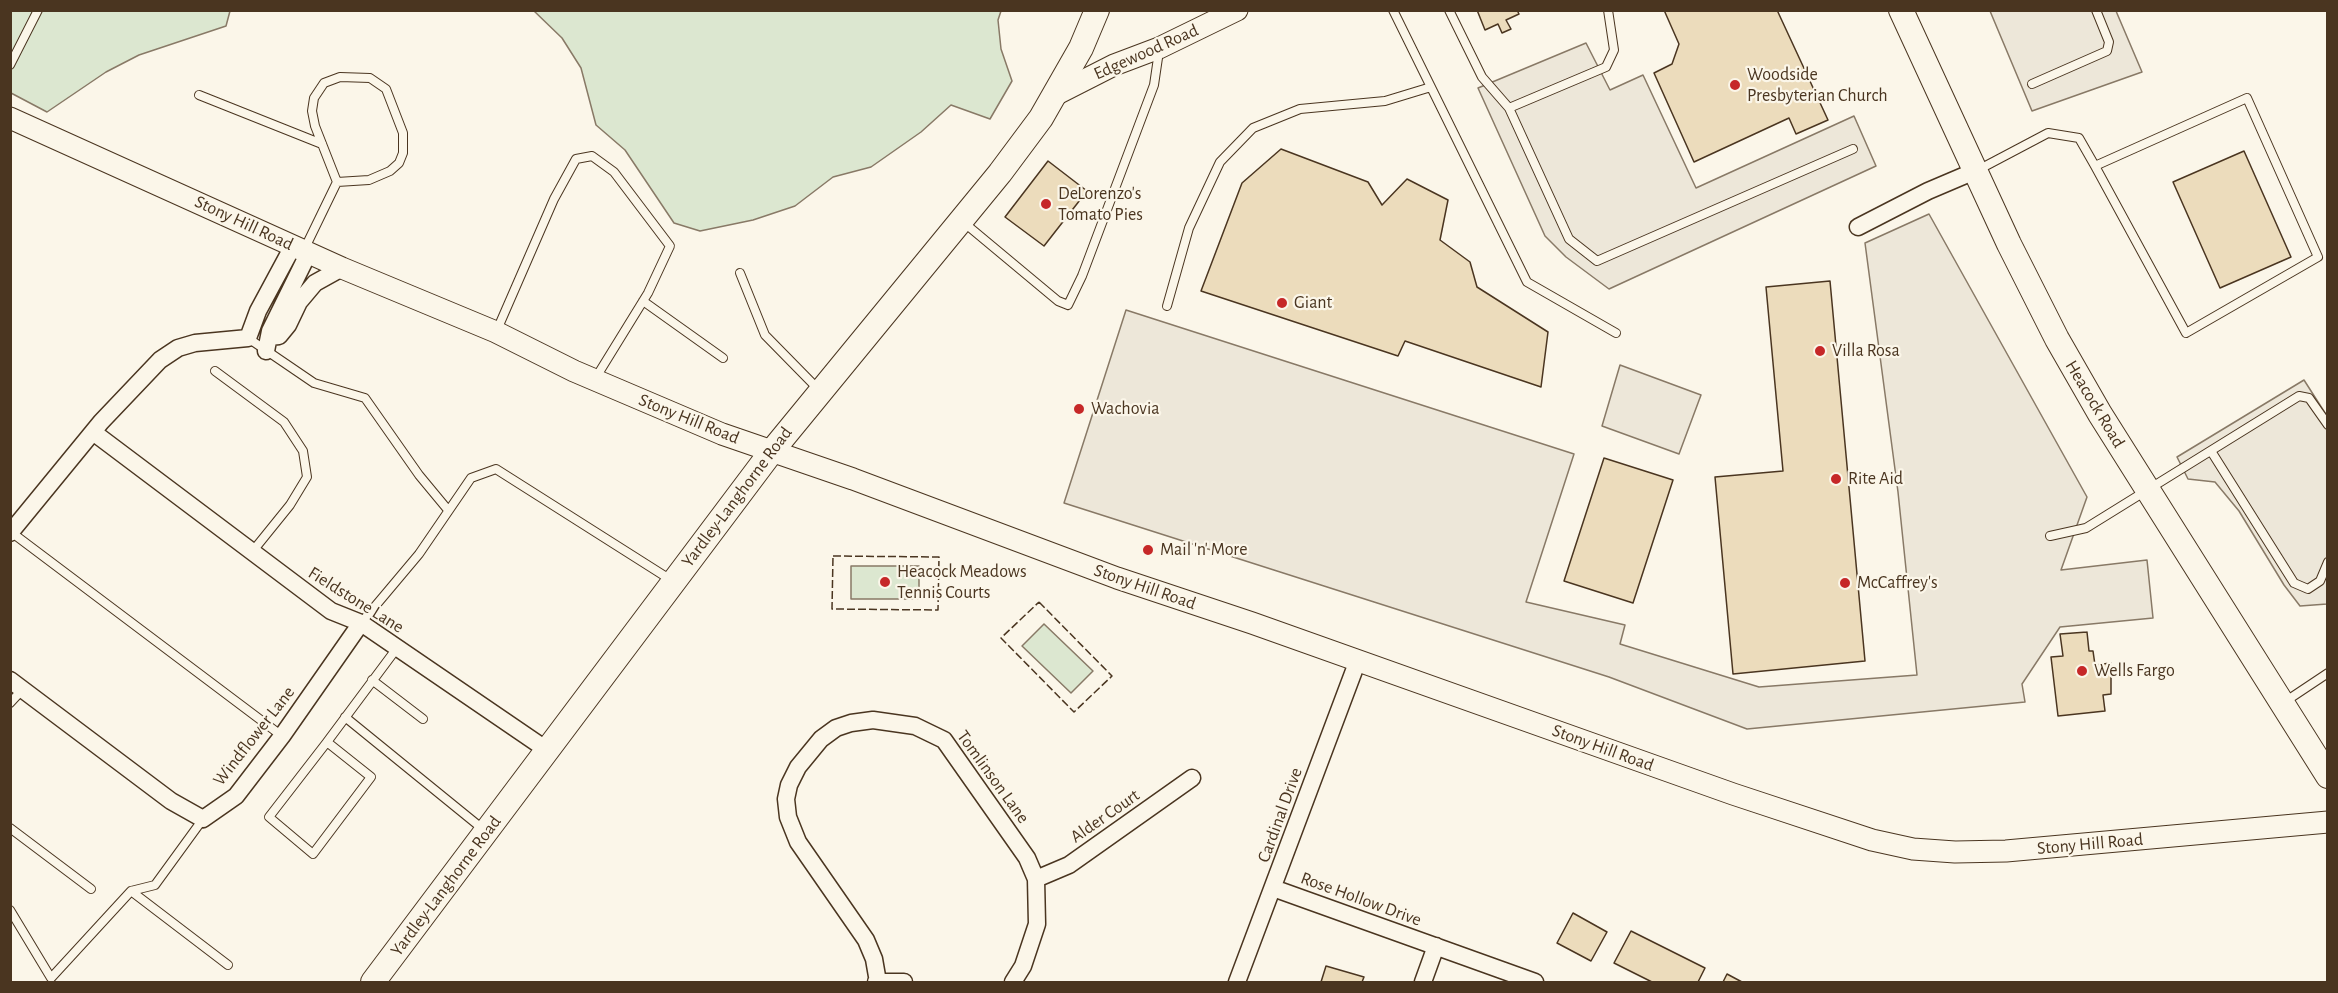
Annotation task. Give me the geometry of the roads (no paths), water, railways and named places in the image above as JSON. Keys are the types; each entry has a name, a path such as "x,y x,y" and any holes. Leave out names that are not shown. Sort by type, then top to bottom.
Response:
{"main road":[{"name":"Yardley-Langhorne Road","path":"373,982 819,390 1007,164 1055,95 1097,10"},
{"name":"Heacock Road","path":"1901,10 1975,171 2057,339 2100,414 2328,776"}],"street":[{"name":"Edgewood Road","path":"1055,95 1114,65 1159,48 1237,10"},
{"name":"Stony Hill Road","path":"10,118 342,268 496,332 594,379 722,434 1117,578 1358,660 1733,794 1872,840 1913,849 1955,852 2006,851 2328,822"},
{"path":"1858,227 1928,191 1975,171"},
{"path":"11,532 93,432 160,360 178,348 195,343 248,338 258,311 302,250"},
{"path":"267,344 293,280 302,250"},
{"path":"267,344 288,326 299,302 315,283 342,268"},
{"name":"Fieldstone Lane","path":"93,432 331,611 361,623 547,750"},
{"name":"Windflower Lane","path":"203,819 236,796 282,736 361,623"},
{"name":"Cardinal Drive","path":"1237,982 1358,660"},
{"path":"17,684 171,801 203,819"},
{"name":"Tomlinson Lane","path":"877,982 874,959 866,940 798,842 788,817 789,785 798,767 821,739 836,728 862,721 894,721 929,730 944,740 1028,858 1036,879 1038,924 1023,966 1013,982"},
{"name":"Alder Court","path":"1036,879 1069,866 1192,778"},
{"name":"Rose Hollow Drive","path":"1273,888 1535,982"},
{"name":"Rose Hollow Drive","path":"1423,982 1436,946"},
{"path":"877,982 904,982"}],"lane":[{"path":"10,65 38,10"},
{"path":"1394,10 1527,282 1616,333"},
{"path":"1449,10 1482,77 1509,108 1569,238 1597,261 1853,149"},
{"path":"1509,108 1606,67 1614,50 1608,10"},
{"path":"2032,84 2107,51 2109,42 2096,10"},
{"path":"961,220 1058,301 1068,305 1082,276 1154,85 1159,48"},
{"path":"302,250 336,182 312,111 314,98 324,83 340,77 370,78 386,89 403,134 405,144 399,163 390,171 369,180 336,182"},
{"path":"1167,306 1189,228 1220,162 1253,128 1300,109 1386,101 1431,87"},
{"path":"199,95 322,144"},
{"path":"1975,171 2049,133 2079,138 2186,333 2318,257 2247,98 2095,166"},
{"path":"496,332 554,199 576,159 592,156 614,172 670,246 643,301 594,379"},
{"path":"740,273 765,335 819,390"},
{"path":"643,301 723,358"},
{"path":"248,338 267,344 314,383 365,398 419,475 448,510"},
{"path":"215,371 284,422 303,451 307,477 290,505 252,552"},
{"path":"2050,536 2086,528 2299,396 2308,398 2328,425"},
{"path":"2211,451 2294,583 2308,589 2320,581 2328,562"},
{"path":"361,623 419,554 471,478 496,469 673,581"},
{"path":"11,532 282,736"},
{"path":"327,742 371,777 313,854 268,817 397,648"},
{"path":"2282,704 2328,673"},
{"path":"372,680 423,719"},
{"path":"10,703 17,684"},
{"path":"345,717 486,832"},
{"path":"10,910 48,980 131,891 155,885 203,819"},
{"path":"10,828 91,889"},
{"path":"131,891 228,965"}],"place":[{"name":"Woodside Presbyterian Church","path":"1735,85"},
{"name":"DeLorenzo's Tomato Pies","path":"1046,204"},
{"name":"Giant","path":"1282,303"},
{"name":"Villa Rosa","path":"1820,351"},
{"name":"Wachovia","path":"1079,409"},
{"name":"Rite Aid","path":"1836,479"},
{"name":"Mail 'n' More","path":"1148,550"},
{"name":"Heacock Meadows Tennis Courts","path":"885,582"},
{"name":"McCaffrey's","path":"1845,583"},
{"name":"Wells Fargo","path":"2082,671"}]}
